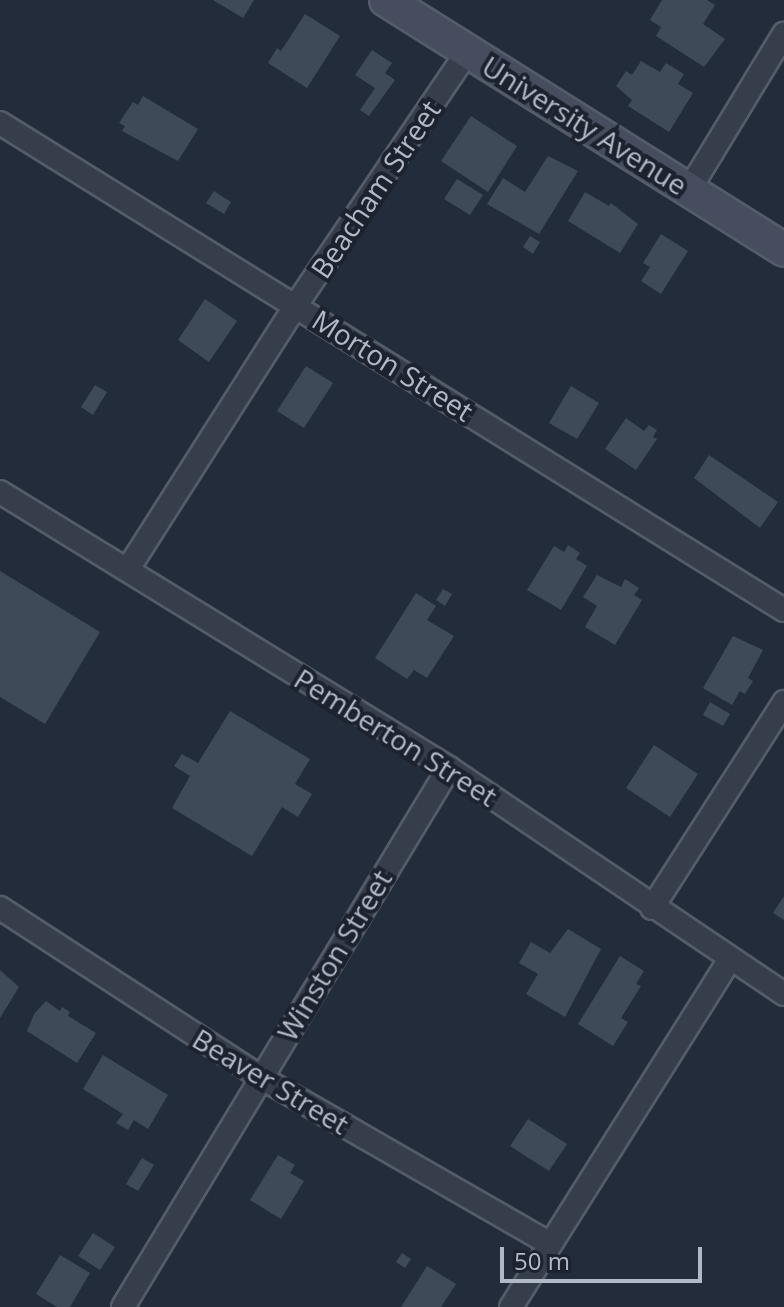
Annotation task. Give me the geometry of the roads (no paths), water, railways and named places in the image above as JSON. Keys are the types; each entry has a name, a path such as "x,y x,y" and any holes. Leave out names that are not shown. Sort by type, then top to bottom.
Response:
{"street":[{"name":"University Avenue","path":"394,2 467,52 784,250"},
{"path":"689,190 784,34"},
{"name":"Beacham Street","path":"128,569 296,305 467,52"},
{"name":"Morton Street","path":"0,123 784,610"},
{"name":"Pemberton Street","path":"0,492 449,768 652,908 784,994"},
{"path":"652,908 784,702"},
{"name":"Winston Street","path":"123,1307 449,768"},
{"name":"Beaver Street","path":"0,908 260,1077 549,1243"},
{"path":"511,1307 730,959"}]}
